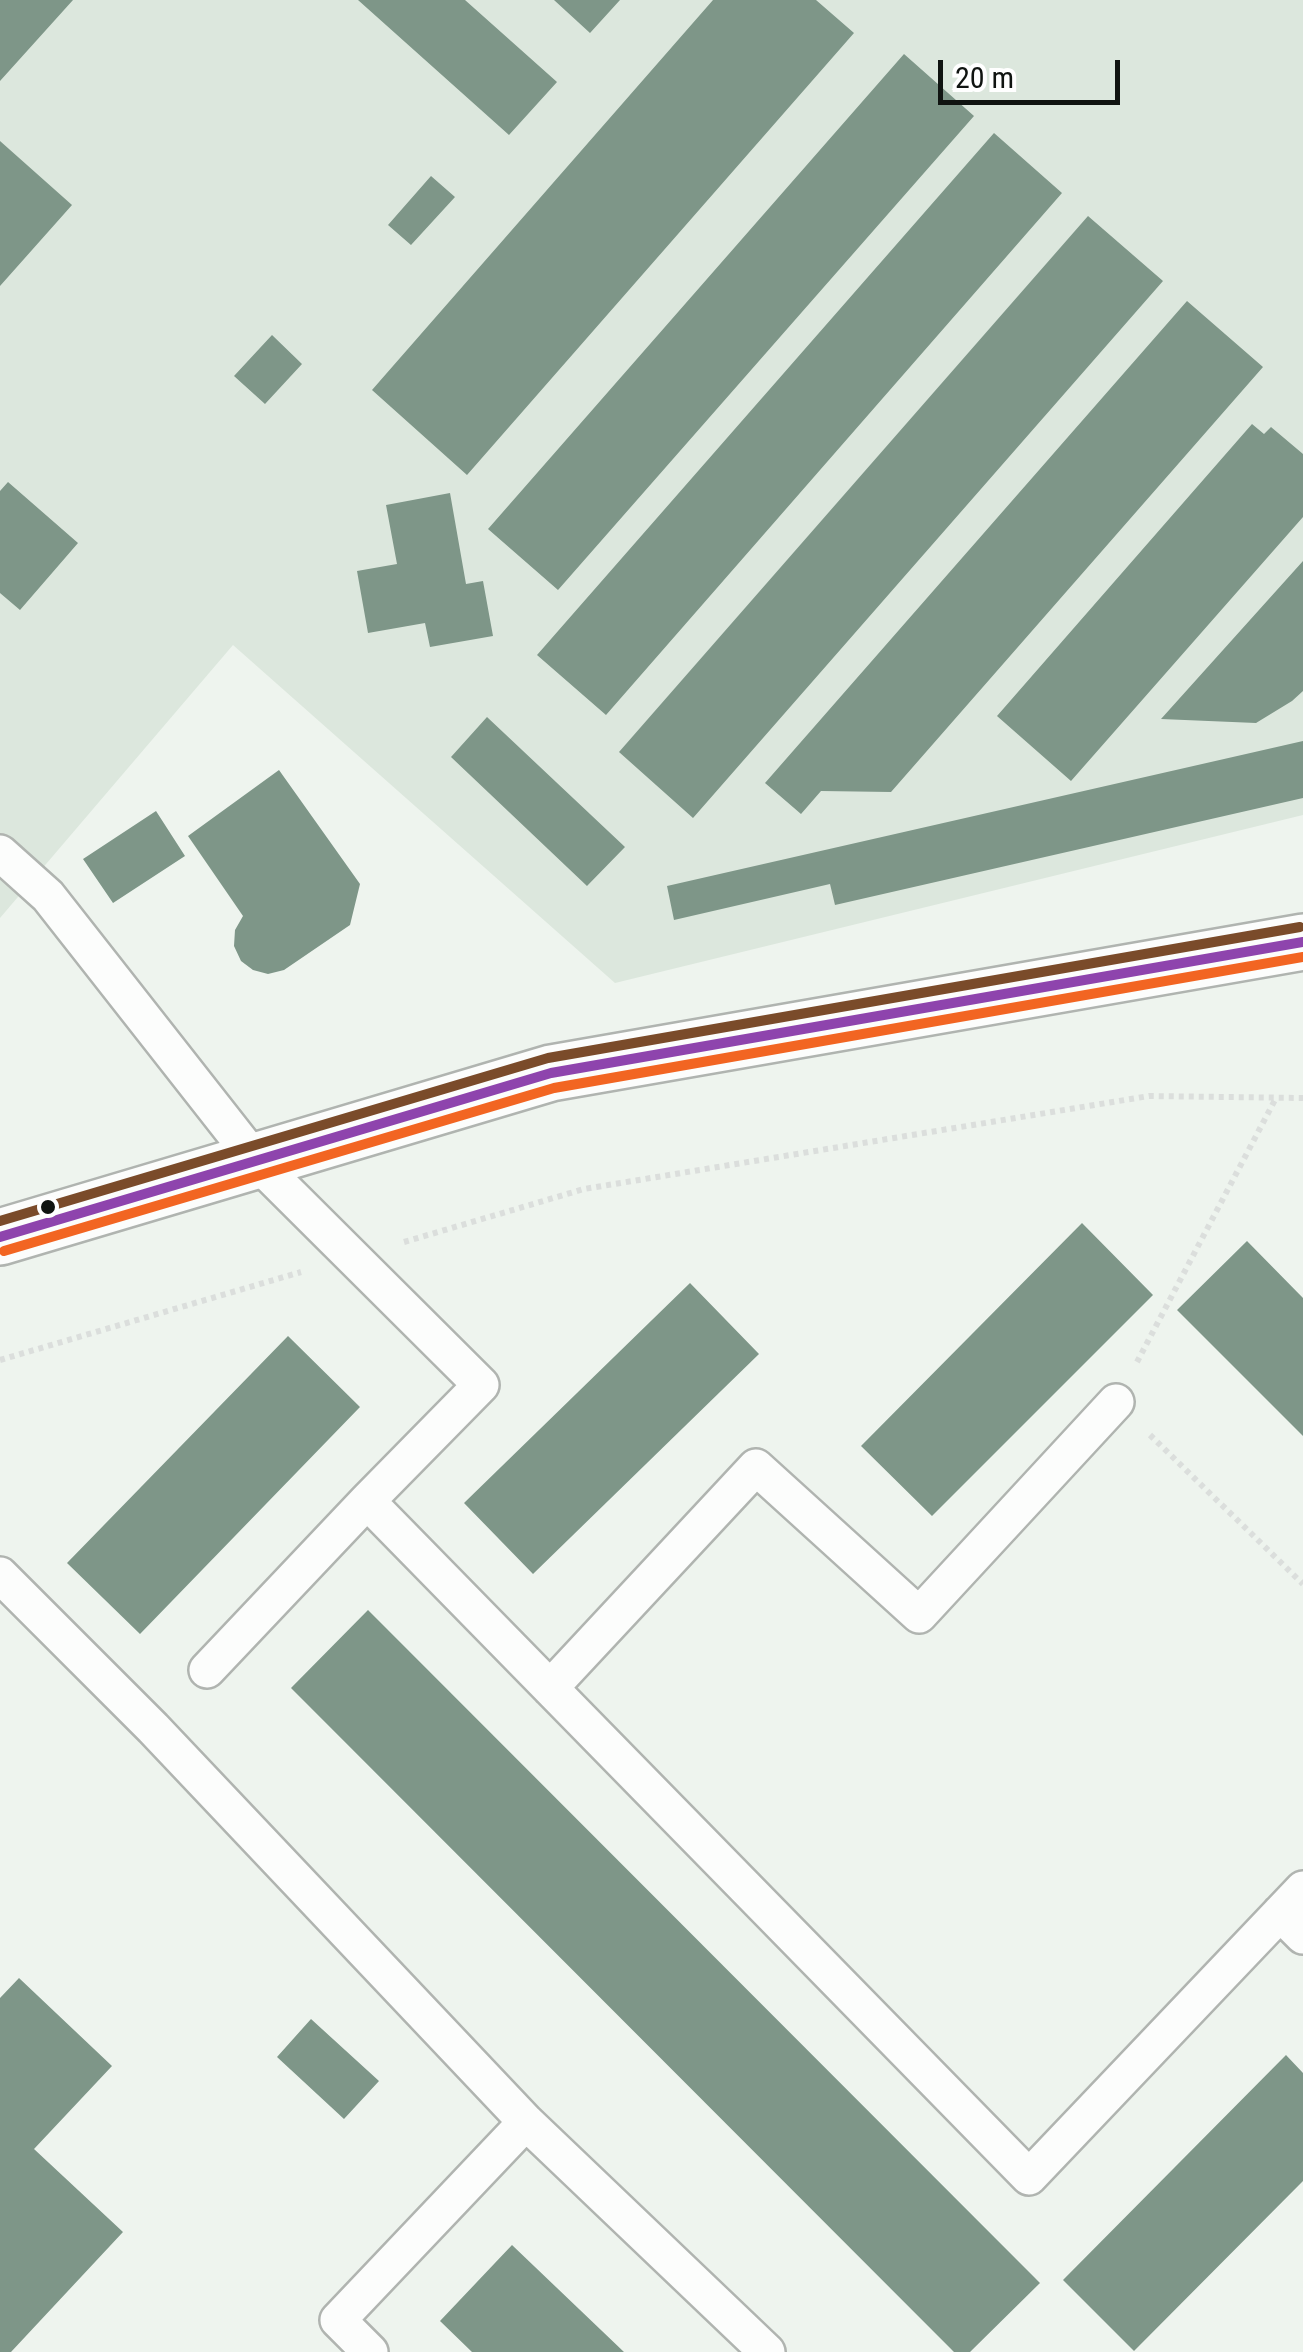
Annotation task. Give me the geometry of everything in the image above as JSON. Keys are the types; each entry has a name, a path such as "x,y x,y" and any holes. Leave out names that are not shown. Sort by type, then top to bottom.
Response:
{"street":[{"path":"0,1237 551,1073 1303,942"}],"lane":[{"path":"0,853 48,896 256,1161 480,1385 207,1670"},
{"path":"550,1688 756,1467 918,1615 1116,1402"},
{"path":"367,1501 1029,2177 1295,1912"},
{"path":"0,1575 166,1742 526,2122 767,2352"},
{"path":"370,2352 338,2320 526,2122"}],"path":[{"path":"0,1360 584,1189 1149,1096 1303,1098"},
{"path":"1276,1098 1116,1402 1303,1584"}],"shaded area":[{"path":"0,0 1303,0 1303,815 615,983 233,645 0,918"}],"building":[{"path":"0,0 73,0 0,81"},
{"path":"358,0 465,0 557,82 509,135"},
{"path":"554,0 620,0 590,33"},
{"path":"713,0 816,0 854,33 467,475 372,390"},
{"path":"904,54 974,116 558,590 488,529"},
{"path":"994,133 1062,193 606,715 537,655"},
{"path":"0,141 72,205 0,286"},
{"path":"431,176 455,197 411,245 388,225"},
{"path":"1088,216 1163,281 693,818 619,752"},
{"path":"1187,301 1263,367 891,792 821,791 801,814 765,783"},
{"path":"272,335 302,364 265,404 234,376"},
{"path":"1252,424 1264,434 1271,427 1303,454 1303,517 1071,781 997,716"},
{"path":"8,482 78,543 20,610 0,593 0,491"},
{"path":"450,493 466,584 483,581 493,636 430,647 425,623 368,633 357,571 397,564 386,505"},
{"path":"1303,561 1303,691 1256,723 1161,719"},
{"path":"487,717 625,847 587,886 451,757"},
{"path":"1303,741 1303,798 835,905 830,884 674,920 667,886"},
{"path":"279,770 360,884 350,925 284,970 268,974 241,961 234,946 235,930 243,916 188,836"},
{"path":"156,811 185,856 113,903 83,859"},
{"path":"1082,1223 1153,1295 932,1516 861,1446"},
{"path":"1247,1241 1303,1298 1303,1436 1177,1310"},
{"path":"690,1283 759,1354 533,1574 464,1503"},
{"path":"288,1336 360,1407 140,1634 67,1563"},
{"path":"368,1610 1040,2283 970,2352 954,2352 291,1688"},
{"path":"19,1978 112,2066 34,2149 123,2232 11,2352 0,2352 0,1998"},
{"path":"311,2019 379,2081 344,2119 277,2057"},
{"path":"1286,2055 1303,2073 1303,2181 1134,2351 1063,2280"},
{"path":"512,2245 624,2352 472,2352 440,2321"}],"transit line":[{"path":"0,1221 548,1058 1300,927"},
{"path":"0,1237 551,1073 1303,942"},
{"path":"4,1251 554,1088 1303,957"}]}
